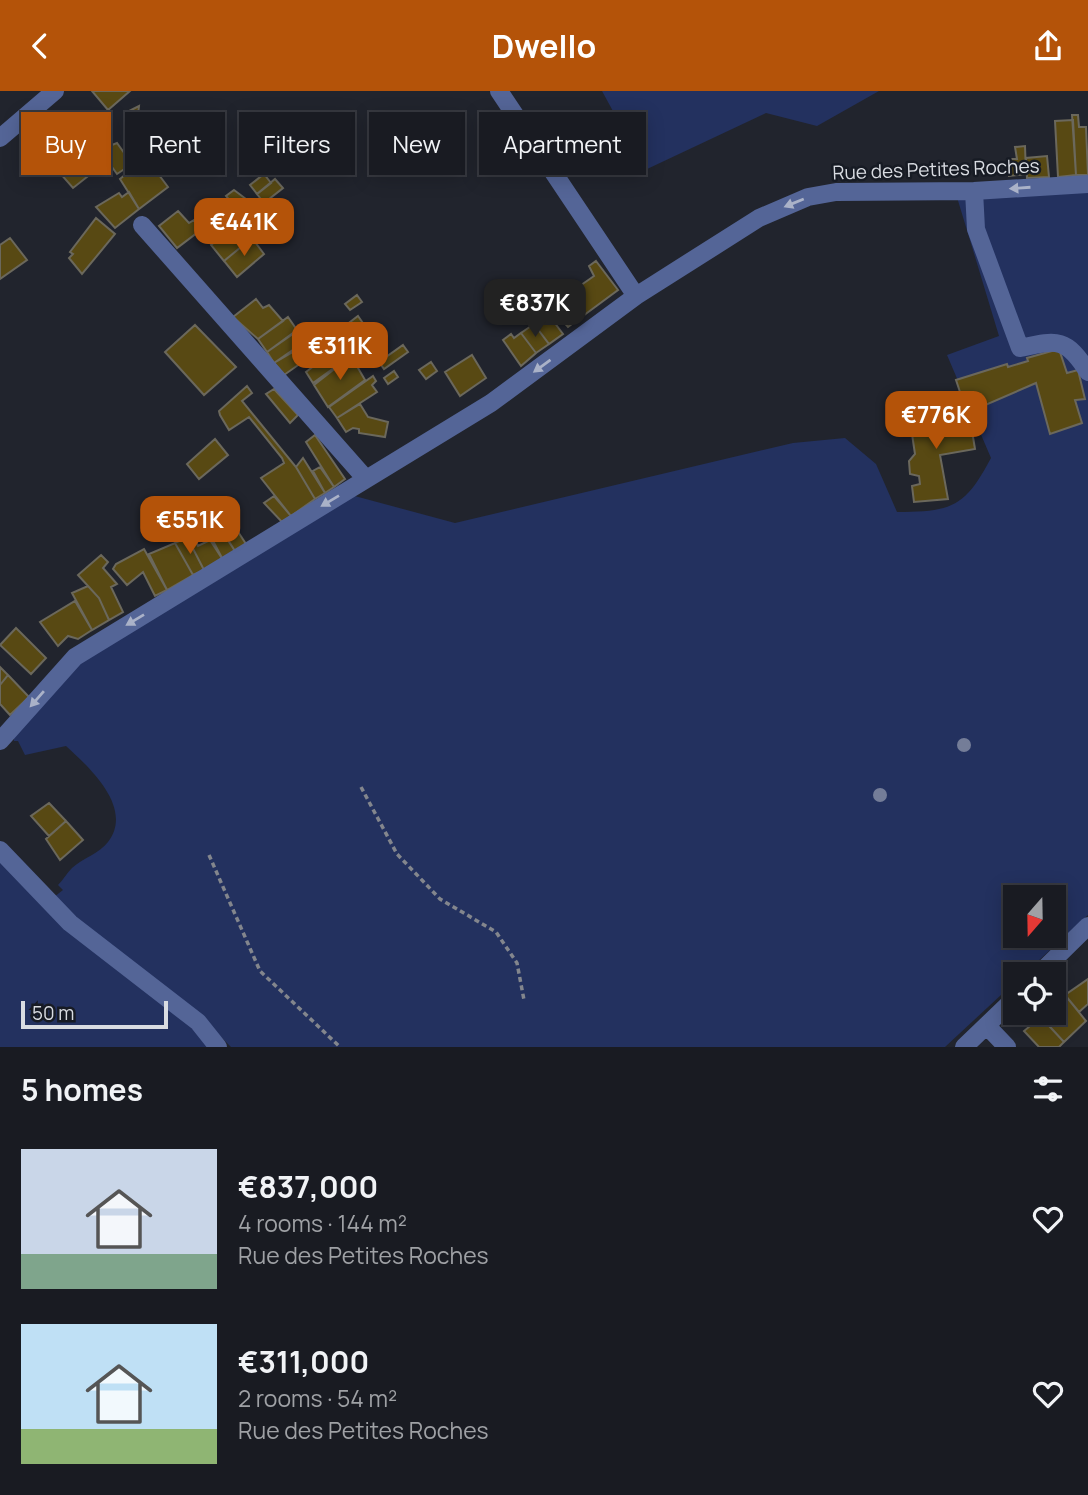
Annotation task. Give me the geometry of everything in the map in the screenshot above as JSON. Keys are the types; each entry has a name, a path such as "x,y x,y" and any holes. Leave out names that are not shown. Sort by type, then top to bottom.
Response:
{"street":[{"path":"0,138 55,91"},
{"path":"499,91 636,296"},
{"name":"Rue des Petites Roches","path":"0,741 75,657 491,403 636,296 759,218 808,197 862,191 974,191 1088,184"},
{"path":"974,191 975,229 1020,348 1061,342 1075,351 1088,372"},
{"path":"142,225 366,479"},
{"path":"0,850 70,923 198,1022 218,1047"},
{"path":"1051,962 1088,926"},
{"path":"964,1047 1003,1010"},
{"path":"987,1026 1007,1047"}],"path":[{"path":"361,787 397,854 440,899 496,932 517,963 524,1000"},
{"path":"209,855 260,971 340,1047"}],"shaded area":[{"path":"602,91 879,91 817,126 766,113 646,170 646,112 613,112"},
{"path":"1088,190 1088,915 1066,935 1066,885 1003,885 1003,949 1051,949 1037,962 1003,962 1003,993 945,1047 231,1047 54,897 63,890 58,885 72,868 108,842 115,829 116,816 106,789 66,746 25,755 18,741 14,741 13,732 77,658 351,495 455,523 793,443 845,438 876,464 897,512 944,508 964,497 991,458 947,355 999,336 956,194"},
{"path":"0,860 187,1022 212,1047 0,1047"}],"building":[{"path":"92,91 130,91 108,110"},
{"path":"139,106 138,112 127,112"},
{"path":"1072,115 1078,115 1079,127 1086,127 1088,175 1076,175"},
{"path":"1073,120 1076,175 1058,177 1055,121"},
{"path":"117,143 125,154 125,169 117,174 111,166 111,144"},
{"path":"1025,146 1026,174 1009,176 1008,159 1017,159 1015,147"},
{"path":"1047,156 1049,177 1027,178 1026,158"},
{"path":"62,175 89,175 73,188"},
{"path":"125,175 159,175 168,187 139,209 120,179"},
{"path":"263,175 271,183 257,194 250,185"},
{"path":"275,179 283,188 264,203 257,194"},
{"path":"234,190 246,199 236,208 226,196"},
{"path":"129,192 139,209 115,228 96,207 119,193 122,197"},
{"path":"178,211 189,223 194,220 202,229 177,248 159,226"},
{"path":"96,218 115,234 82,274 69,258 73,254 70,252"},
{"path":"234,226 247,242 224,261 211,245"},
{"path":"10,238 27,260 0,279 0,245"},
{"path":"252,238 264,254 237,277 224,261"},
{"path":"596,261 618,290 568,327 550,307 594,276 589,266"},
{"path":"357,295 362,302 350,310 345,304"},
{"path":"256,299 263,308 269,305 283,321 258,339 233,317"},
{"path":"542,306 563,334 549,344 528,316"},
{"path":"358,316 365,326 348,338 341,329"},
{"path":"288,317 297,330 267,352 258,339"},
{"path":"534,324 549,344 536,353 521,333"},
{"path":"195,325 236,367 204,395 165,352"},
{"path":"303,327 310,338 274,363 267,352"},
{"path":"521,333 536,353 521,366 503,340 511,334 514,338"},
{"path":"362,336 367,344 313,383 306,372 341,345"},
{"path":"305,345 311,356 284,375 274,363"},
{"path":"403,345 408,352 384,369 379,362"},
{"path":"1059,349 1067,373 1078,370 1085,399 1075,400 1082,423 1050,434 1036,383 967,413 956,380 1007,364 1008,367 1028,361 1027,358"},
{"path":"472,355 486,378 460,396 445,372"},
{"path":"351,356 365,380 328,407 314,385"},
{"path":"431,362 437,371 426,379 419,370"},
{"path":"394,371 398,377 388,384 384,378"},
{"path":"373,376 376,381 372,385 377,392 337,418 329,407"},
{"path":"247,386 252,393 242,401 296,467 315,499 291,516 261,478 284,463 282,458 249,417 229,430 220,415 219,411"},
{"path":"274,389 298,415 290,423 266,394"},
{"path":"360,404 368,417 388,422 385,437 359,433 359,429 353,428 346,432 337,418"},
{"path":"931,410 935,429 946,428 945,417 969,413 975,449 940,455 948,499 914,502 912,486 920,484 919,476 910,474 909,461 915,454 909,414"},
{"path":"315,435 345,479 334,487 306,442"},
{"path":"215,439 228,455 199,479 187,464"},
{"path":"303,458 325,493 315,499 296,467"},
{"path":"320,467 334,487 325,493 313,471"},
{"path":"274,496 291,516 282,522 264,503"},
{"path":"227,515 246,544 235,551 216,521"},
{"path":"213,518 235,551 223,560 209,533 202,538 195,530"},
{"path":"187,537 204,570 193,575 175,543"},
{"path":"187,537 194,538 198,546 210,540 223,560 204,570"},
{"path":"175,543 193,575 167,590 149,554"},
{"path":"144,549 167,590 155,596 143,572 127,585 113,569 116,564"},
{"path":"101,555 108,562 103,568 117,584 111,587 123,612 109,620 99,598 78,575"},
{"path":"88,586 99,598 109,620 92,630 72,593"},
{"path":"75,601 92,630 78,639 68,636 58,646 40,622"},
{"path":"16,628 46,658 31,674 0,645"},
{"path":"0,667 8,675 0,685"},
{"path":"8,675 29,697 10,715 0,704 0,685"},
{"path":"49,803 66,821 49,836 31,816"},
{"path":"66,821 83,840 60,860 46,839"},
{"path":"1088,979 1088,1004 1079,1012 1066,994"},
{"path":"1066,996 1086,1021 1064,1042 1050,1027 1066,1025"},
{"path":"1031,1025 1048,1025 1064,1042 1059,1047 1039,1047 1024,1031"}]}
